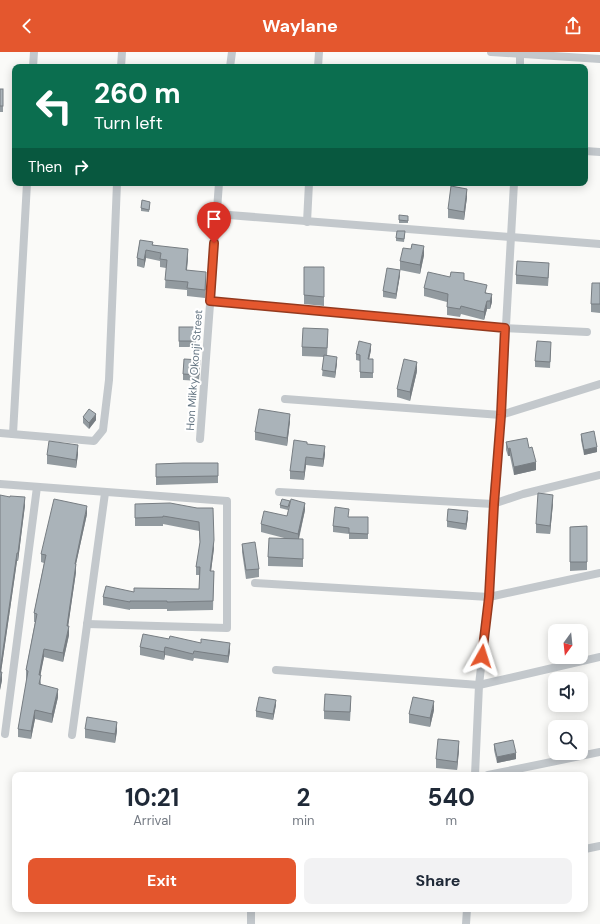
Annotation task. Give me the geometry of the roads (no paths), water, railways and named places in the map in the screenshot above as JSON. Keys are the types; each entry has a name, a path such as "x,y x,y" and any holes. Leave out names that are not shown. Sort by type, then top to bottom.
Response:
{"street":[{"path":"33,64 34,52"},
{"path":"121,64 122,52"},
{"path":"230,64 232,52"},
{"path":"318,64 319,52"},
{"path":"492,52 600,59"},
{"path":"520,53 520,64"},
{"path":"588,151 600,152"},
{"path":"13,434 27,186"},
{"path":"0,434 94,441 103,430 109,380 117,186"},
{"name":"Hon Mikky Okonji Street","path":"200,439 219,186"},
{"path":"307,222 310,186"},
{"path":"475,772 479,685 489,597 514,186"},
{"path":"216,214 600,244"},
{"path":"210,301 505,328 586,332"},
{"path":"285,399 501,415 600,384"},
{"path":"279,492 494,504 523,494 600,475"},
{"path":"0,484 227,501 227,628 87,624"},
{"path":"5,734 37,487"},
{"path":"72,735 105,493"},
{"path":"255,583 489,597 600,573"},
{"path":"276,670 479,685 600,657"},
{"path":"503,772 600,752"},
{"path":"588,848 600,846"},
{"path":"251,912 251,924"},
{"path":"466,924 467,912"}]}
